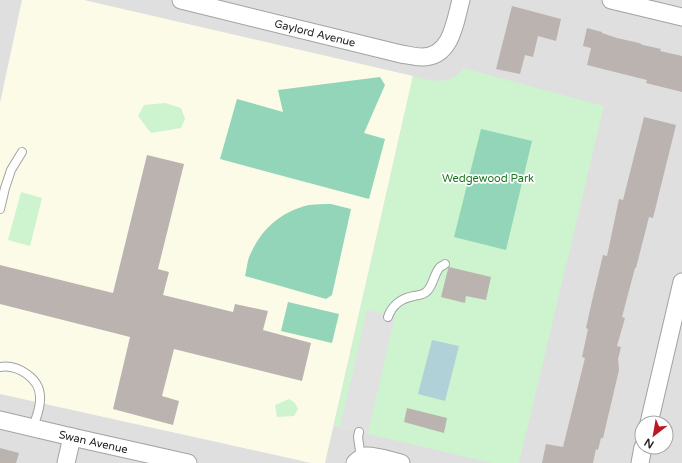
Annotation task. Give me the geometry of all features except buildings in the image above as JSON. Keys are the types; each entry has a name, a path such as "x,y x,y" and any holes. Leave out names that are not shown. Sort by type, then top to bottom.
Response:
{"street":[{"name":"Gaylord Avenue","path":"181,0 400,54 422,57 436,53 443,49 446,45 452,34 461,0"},
{"path":"611,0 682,17"},
{"path":"651,415 682,282"},
{"name":"Swan Avenue","path":"0,420 188,463"},
{"path":"66,463 72,437"},
{"path":"358,461 366,456 369,456 401,463"}],"lane":[{"path":"0,209 11,170 22,152"},
{"path":"388,317 393,307 402,300 407,297 420,295 426,292 434,280 439,268 446,264"},
{"path":"0,368 12,367 22,371 33,380 39,390 39,406 33,427"},
{"path":"358,461 359,432"}],"shaded area":[{"path":"0,0 682,0 682,463 0,463"},
{"path":"22,0 84,0 413,76 325,463 311,463 0,394 0,103"},
{"path":"367,310 395,316 368,433 340,427"}],"green space":[{"name":"Wedgewood Park","path":"463,68 604,106 519,463 492,463 334,426 413,76 441,81 453,78"},
{"path":"380,77 385,85 364,133 385,139 369,199 220,159 237,99 283,112 278,90"},
{"path":"165,103 181,108 185,119 181,128 151,133 138,116 144,105"},
{"path":"481,129 532,141 506,250 454,237"},
{"path":"21,192 42,198 30,246 8,240"},
{"path":"331,204 351,209 332,295 326,299 245,276 249,257 260,237 274,222 299,208 309,205"},
{"path":"288,302 339,314 332,343 281,331"},
{"path":"289,399 295,403 298,409 294,416 277,417 275,405"}],"water":[{"path":"432,340 459,346 445,401 418,394"}]}
